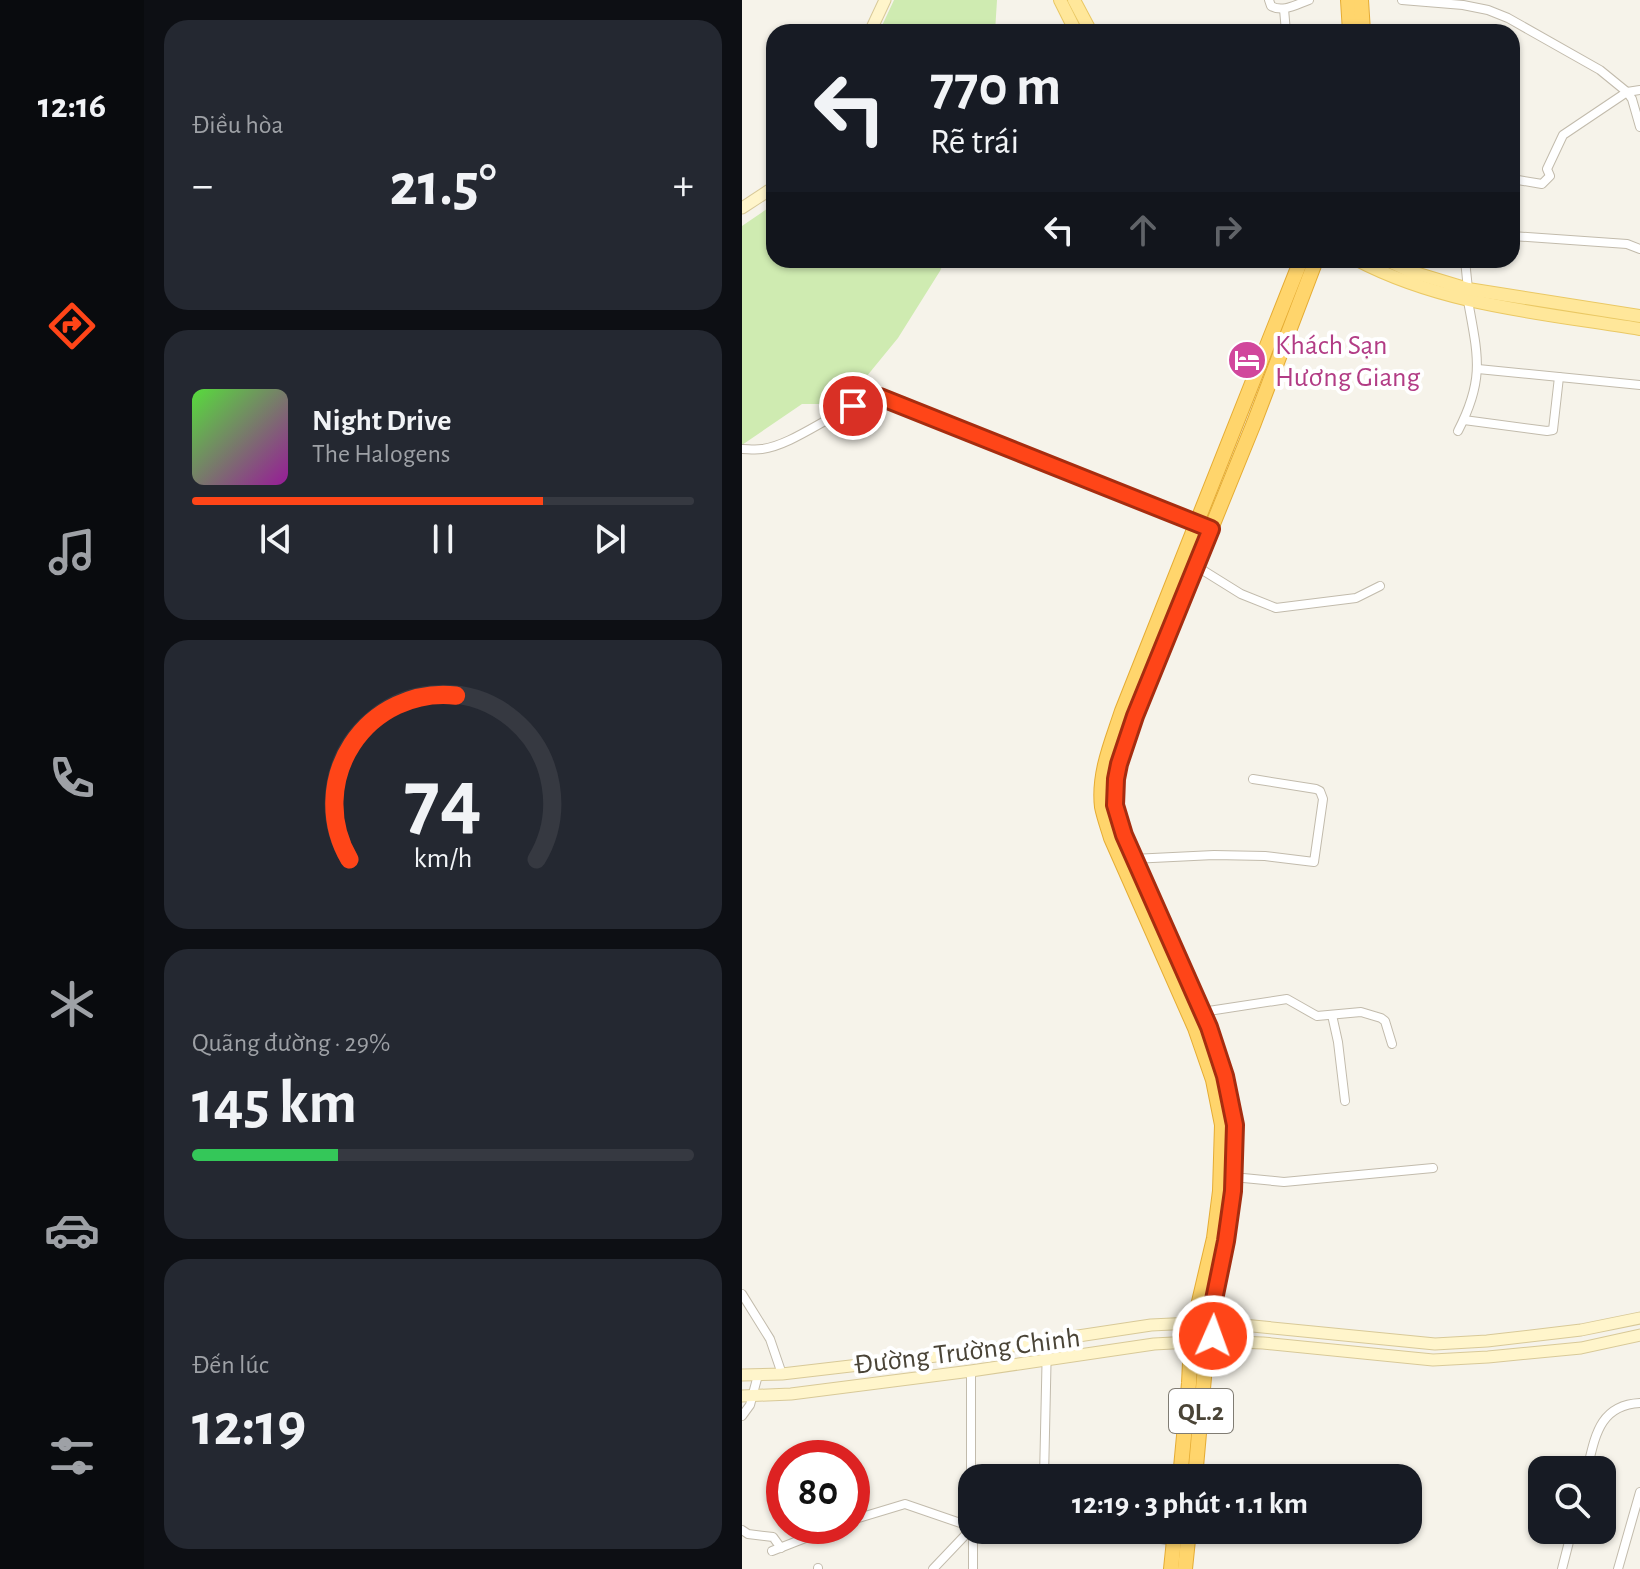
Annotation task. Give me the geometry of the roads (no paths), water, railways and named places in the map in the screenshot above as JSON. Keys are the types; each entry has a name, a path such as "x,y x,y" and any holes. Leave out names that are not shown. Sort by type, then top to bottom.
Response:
{"highway":[{"path":"1348,0 1350,24"},
{"path":"1361,0 1362,24"},
{"name":"QL.2","path":"1199,1323 1220,1191 1222,1125 1213,1080 1195,1028 1127,859 1117,813 1116,779 1135,716 1196,566 1204,527 1298,268"},
{"name":"QL.2","path":"1181,1464 1189,1383 1189,1327 1199,1323 1226,1241 1235,1125 1225,1076 1202,1012 1127,859 1111,838 1102,808 1102,792 1106,760 1122,711 1204,527 1313,268"},
{"name":"QL.2","path":"1196,1464 1209,1343 1213,1334 1199,1323"},
{"path":"1191,1342 1199,1346 1209,1343"},
{"path":"1171,1569 1173,1544"},
{"path":"1185,1569 1188,1544"}],"main road":[{"path":"874,24 885,0"},
{"path":"1060,0 1072,24"},
{"path":"1074,0 1087,24"},
{"path":"742,208 766,192"},
{"path":"1373,268 1404,283 1548,308 1640,329"},
{"path":"1404,268 1458,293"},
{"path":"1548,308 1640,316"},
{"name":"Đường Trường Chinh","path":"742,1375 782,1374 979,1351 1151,1325 1243,1325 1435,1344 1566,1332 1640,1318"},
{"path":"1209,1343 1251,1342 1433,1360 1581,1348 1640,1335"},
{"name":"Đường Trường Chinh","path":"748,1396 791,1394 1154,1344 1191,1342"}],"street":[{"path":"1269,0 1276,9 1309,0"},
{"path":"1402,0 1488,10 1519,24"},
{"path":"1284,9 1285,24"},
{"path":"1520,25 1600,70 1627,92 1640,127"},
{"path":"1520,180 1542,184 1550,176 1547,169 1563,135 1627,92 1640,90"},
{"path":"1520,237 1627,244 1640,249"},
{"path":"1458,431 1470,407 1478,369 1458,293 1463,268"},
{"path":"1478,369 1640,385"},
{"path":"1464,420 1553,430 1559,377"},
{"path":"742,449 772,446 853,406 880,397 1204,527"},
{"path":"1196,566 1241,594 1276,608 1356,598 1380,586"},
{"path":"1127,859 1214,855 1265,856 1314,862 1323,799 1320,791 1253,779"},
{"path":"1202,1012 1286,999 1317,1016 1361,1012 1381,1018 1385,1021 1392,1044"},
{"path":"1332,1015 1345,1101"},
{"path":"1233,1177 1281,1182 1433,1168"},
{"path":"742,1294 770,1339 782,1374"},
{"path":"1044,1464 1047,1341"},
{"path":"970,1464 971,1371"},
{"path":"742,1416 750,1405 748,1396 758,1375"},
{"path":"1590,1456 1596,1434 1612,1411 1640,1403"},
{"path":"1618,1569 1640,1492"},
{"path":"870,1515 905,1504 958,1523"},
{"path":"742,1530 766,1536"},
{"path":"933,1569 958,1543"},
{"path":"775,1544 777,1550 792,1544"},
{"path":"972,1544 973,1569"},
{"path":"1562,1569 1568,1544"}],"place":[{"name":"Khách Sạn Hương Giang","path":"1247,360"}]}
